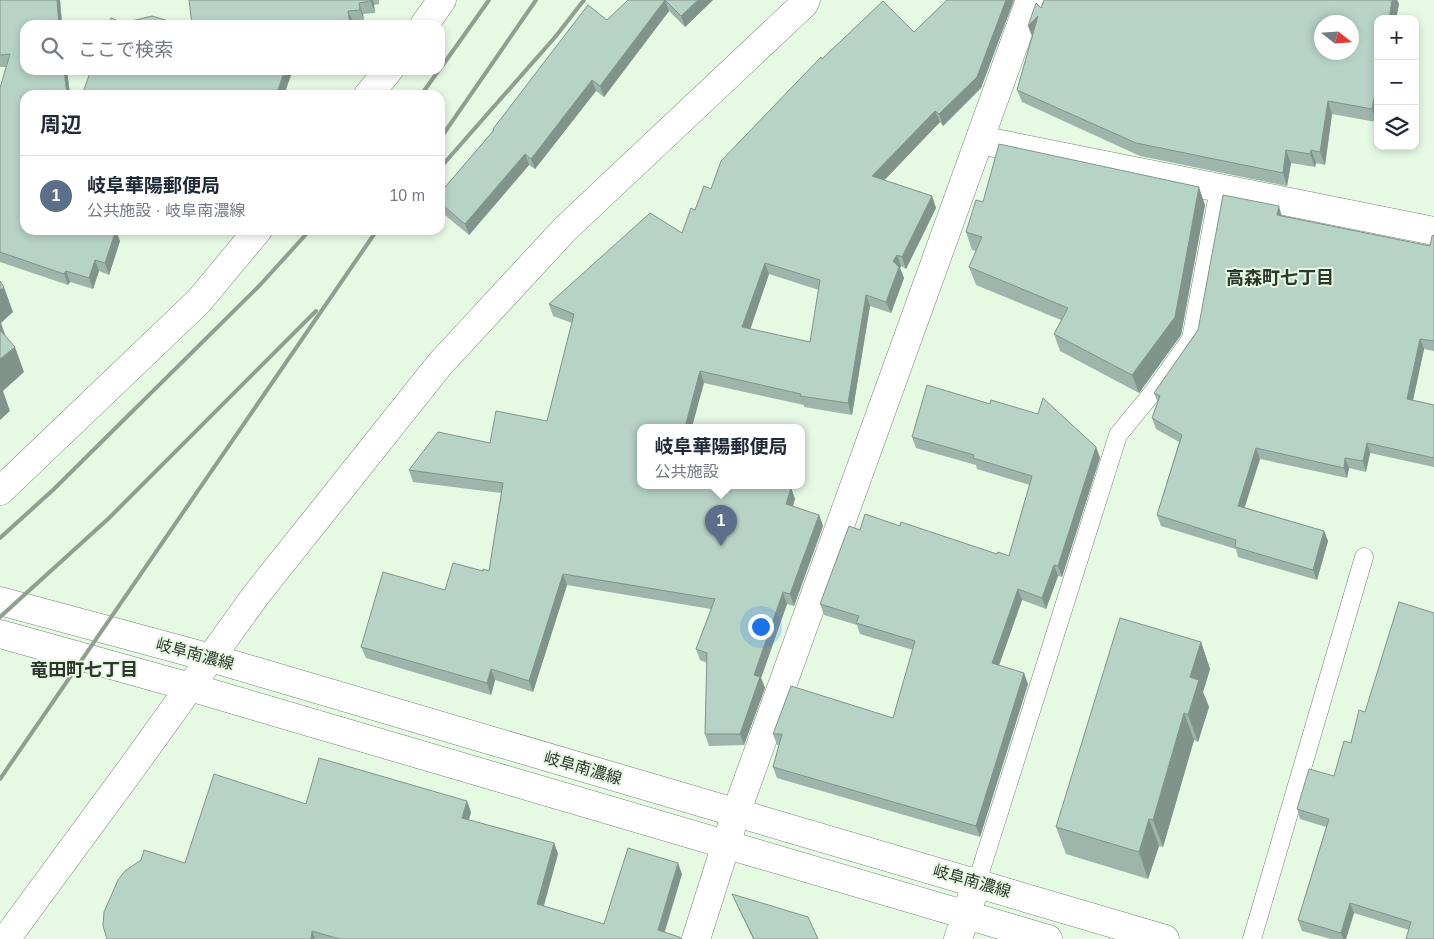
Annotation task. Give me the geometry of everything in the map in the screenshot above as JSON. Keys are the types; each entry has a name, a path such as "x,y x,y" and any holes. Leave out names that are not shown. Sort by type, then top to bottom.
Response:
{"street":[{"path":"428,20 442,0"},
{"path":"696,939 736,813 1030,0"},
{"path":"6,939 256,595 440,364 565,229 809,1"},
{"path":"372,90 384,75"},
{"path":"980,140 1434,231"},
{"path":"0,491 200,301 254,235"},
{"name":"岐阜南濃線","path":"0,602 211,658 977,882 1165,939"},
{"name":"岐阜南濃線","path":"0,634 190,687 727,844 962,927 1048,939"},
{"path":"962,927 977,882"}],"lane":[{"path":"977,882 1118,435 1154,391 1191,339 1219,189"},
{"path":"1252,939 1364,557"}],"building":[{"path":"0,0 57,0 59,20 20,20 20,75 65,75 66,90 20,90 20,235 114,235 105,263 95,260 89,278 66,271 64,274 0,252 0,88 10,54 0,55"},
{"path":"189,0 370,0 359,3 360,10 348,11 349,20 191,20"},
{"path":"628,0 665,0 600,86 592,80 531,159 525,154 465,224 445,207 445,187 494,130 588,5 607,20"},
{"path":"665,0 698,0 681,16"},
{"path":"947,0 1006,0 977,77 939,114 935,111 872,176 932,196 902,257 897,255 893,261 899,267 886,302 866,295 848,403 800,396 801,394 700,371 686,424 637,424 637,489 791,489 786,504 819,515 790,594 783,592 754,675 760,677 740,734 705,734 707,653 696,649 715,599 563,574 529,681 491,669 487,683 361,647 383,572 445,590 453,563 489,571 503,483 409,470 438,432 490,443 496,411 547,421 574,314 549,304 650,213 682,233 691,208 695,210 704,186 711,189 721,161 821,57 822,59 883,1 914,32","holes":["765,263 820,280 810,342 742,327"]},
{"path":"1044,0 1392,0 1390,15 1374,15 1374,98 1372,109 1328,101 1320,152 1311,150 1310,154 1286,150 1283,173 1136,143 1017,90 1038,16 1028,26 1036,3 1041,8"},
{"path":"152,16 165,20 135,20"},
{"path":"89,75 283,75 278,90 84,90"},
{"path":"999,144 1199,187 1175,317 1132,375 1054,334 1068,308 969,267 982,237 966,232 976,200 983,202"},
{"path":"1223,195 1279,206 1277,215 1430,246 1432,236 1434,235 1434,341 1420,339 1407,399 1434,405 1434,458 1367,443 1363,461 1345,458 1344,468 1256,448 1238,506 1324,531 1313,570 1235,547 1236,540 1157,515 1182,435 1152,418 1160,396 1154,393 1198,330"},
{"path":"0,281 4,287 0,290"},
{"path":"0,330 15,347 0,359"},
{"path":"927,385 990,404 991,400 1038,414 1043,398 1096,447 1058,566 1054,565 1042,598 1018,589 992,663 1024,673 976,826 773,767 782,734 773,734 791,686 893,718 915,641 856,623 859,616 820,604 849,526 860,530 865,514 900,526 901,522 997,554 998,552 1009,556 1032,476 973,458 974,455 912,437"},
{"path":"1399,602 1434,613 1434,939 1406,939 1411,922 1350,903 1341,933 1298,920 1329,819 1297,809 1309,769 1334,776 1344,741 1351,743 1359,710 1365,712"},
{"path":"1120,618 1201,642 1190,677 1199,680 1188,715 1184,713 1153,820 1149,819 1139,852 1056,827"},
{"path":"319,758 467,801 462,818 554,843 537,904 604,924 628,848 678,863 658,930 682,939 340,939 312,931 311,939 107,939 103,926 104,912 118,880 125,871 141,860 144,850 185,863 214,774 306,804"},
{"path":"732,894 808,917 818,939 754,939"}],"railway":[{"path":"445,62 489,0"},
{"path":"445,132 536,0"},
{"path":"445,162 556,36 584,0"},
{"path":"425,90 435,75"},
{"path":"0,538 54,489 260,285 305,235"},
{"path":"0,779 374,235"},
{"path":"0,617 108,519 316,311"}],"place":[{"name":"岐阜華陽郵便局","path":"721,546"}],"district":[{"name":"高森町七丁目","path":"1280,278"},
{"name":"竜田町七丁目","path":"84,670"}]}
